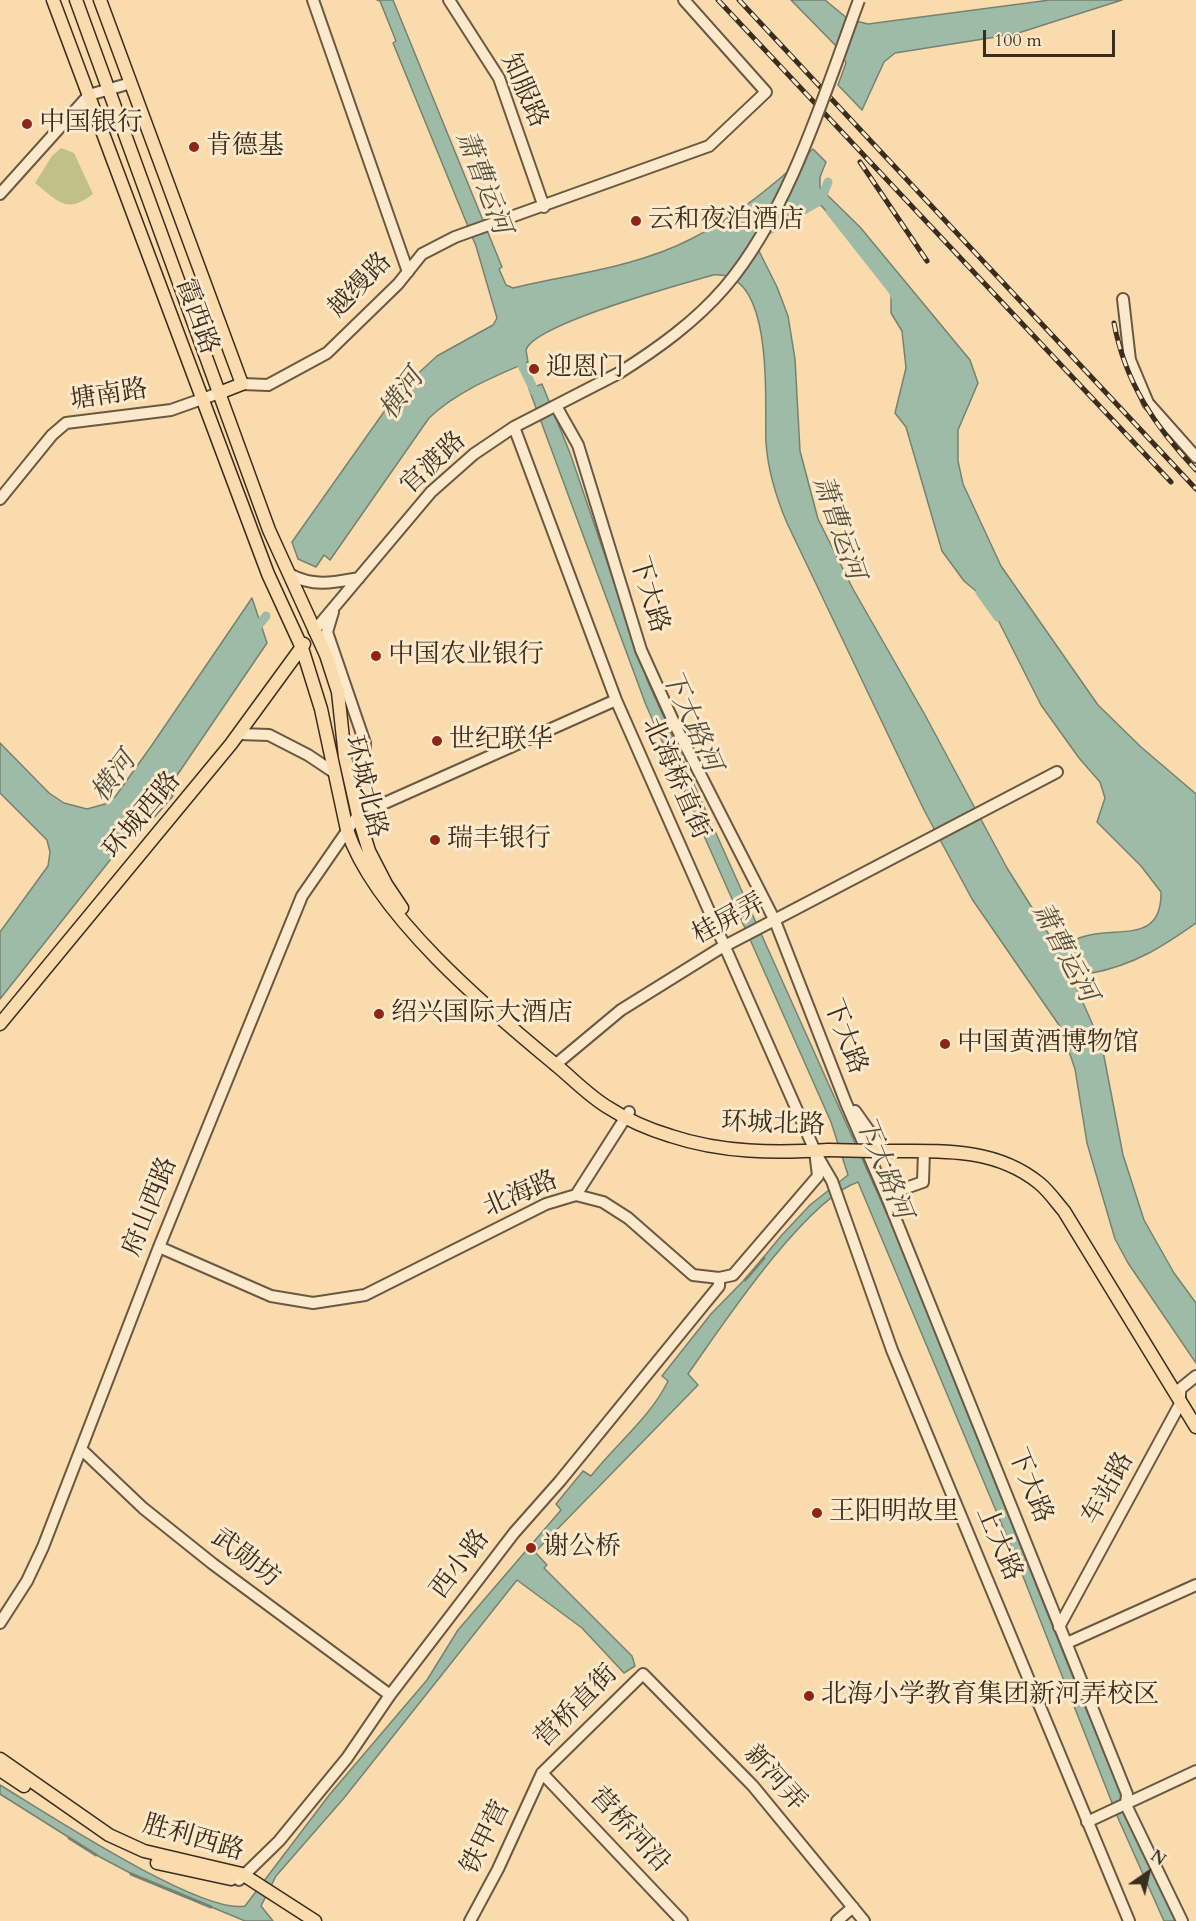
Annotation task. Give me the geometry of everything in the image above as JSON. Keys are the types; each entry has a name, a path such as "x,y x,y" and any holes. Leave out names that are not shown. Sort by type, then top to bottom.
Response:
{"main road":[{"name":"霞西路","path":"53,0 268,574 302,648"},
{"name":"霞西路","path":"76,0 280,555 314,631"},
{"path":"100,0 242,384 219,393"},
{"name":"环城西路","path":"0,1024 239,734 314,631"},
{"name":"环城北路","path":"314,631 326,654 338,692 345,757 358,815 373,859 386,884 407,914 502,1011 558,1063 609,1108 627,1114 670,1136 734,1151 960,1144 984,1148 1009,1158 1043,1180 1068,1207 1196,1413"},
{"name":"环城北路","path":"302,648 321,709 347,830 352,845 375,886 406,925 496,1016 558,1063"},
{"name":"环城北路","path":"874,1146 924,1151 957,1151 982,1155 1007,1162 1040,1184 1064,1210 1196,1427"},
{"name":"胜利西路","path":"0,1759 101,1830 128,1845 246,1880 315,1921"},
{"name":"胜利西路","path":"0,1770 113,1846 135,1857 246,1880"},
{"name":"胜利西路","path":"269,1895 302,1921"}],"street":[{"path":"313,0 408,272"},
{"name":"知服路","path":"449,0 498,78 544,207"},
{"name":"越缦路","path":"242,384 268,385 327,353 408,272 422,254 455,237 514,218 709,146 766,92 684,0"},
{"name":"官渡路","path":"314,631 431,492 474,454 514,427 620,373 655,350 693,318 724,287 756,245 778,205 859,0"},
{"path":"0,194 89,95 108,87 130,83"},
{"path":"1123,299 1130,360 1148,403 1196,457"},
{"name":"塘南路","path":"0,499 52,435 66,423 171,410 219,393"},
{"name":"下大路","path":"556,406 578,445 641,651 675,725 775,921 846,1103 886,1195 1127,1794 1125,1806 1182,1921"},
{"name":"北海桥直街","path":"514,427 616,700 812,1148"},
{"path":"289,574 303,582 321,585 359,578"},
{"path":"335,606 327,632 365,743 364,765 353,794"},
{"path":"358,815 616,700"},
{"path":"239,734 269,735 308,755 335,773"},
{"name":"桂屏弄","path":"558,1063 621,1011 725,946 1057,772"},
{"name":"府山西路","path":"0,1623 27,1581 43,1547 159,1247 302,896 358,815"},
{"path":"846,1103 874,1146"},
{"path":"576,1195 627,1114"},
{"path":"719,1278 733,1275 818,1176 812,1148"},
{"name":"上大路","path":"812,1148 832,1181 892,1350 1129,1921"},
{"path":"886,1195 923,1182 924,1151"},
{"name":"北海路","path":"159,1247 271,1296 313,1303 365,1295 546,1204 576,1195 603,1202 628,1218 693,1275 719,1278"},
{"name":"西小路","path":"246,1880 347,1758 390,1695 514,1533 560,1481 719,1286 719,1278"},
{"path":"1180,1389 1194,1378"},
{"name":"车站路","path":"1059,1627 1180,1404 1180,1389"},
{"name":"武勋坊","path":"81,1449 143,1508 213,1564 390,1695"},
{"path":"1067,1643 1196,1585"},
{"name":"营桥直街","path":"542,1773 643,1674"},
{"name":"新河弄","path":"643,1674 753,1786 864,1921"},
{"path":"1087,1822 1125,1806 1196,1770"},
{"name":"铁甲营","path":"470,1921 498,1869 542,1773"},
{"name":"营桥河沿","path":"542,1773 682,1921"},
{"path":"837,1921 853,1907"}],"green space":[{"path":"61,148 74,153 93,194 76,204 56,200 35,183 52,156"}],"water":[{"name":"萧曹运河","path":"377,0 393,0 502,267 499,269 506,285 513,288 604,269 670,249 708,230 740,210 813,149 826,162 820,177 820,188 860,227 970,360 978,383 958,430 958,461 963,484 1001,566 1098,705 1141,747 1196,794 1196,923 1159,947 1107,970 1092,973 1082,960 1066,964 1102,1046 1123,1155 1144,1220 1174,1273 1196,1303 1196,1363 1128,1263 1115,1239 1087,1143 1075,1069 1061,1028 972,899 924,810 787,523 773,484 767,453 765,371 757,315 748,293 733,279 713,275 642,296 580,317 535,340 526,350 528,362 488,379 463,393 429,418 330,560 324,555 316,567 298,559 292,542 398,392 437,356 493,325 497,318 476,246 393,43 396,41 380,1","holes":["816,200 886,277 891,288 891,313 902,331 906,368 895,413 906,427 942,551 964,581 989,602 1041,705 1079,758 1100,782 1105,798 1097,822 1141,866 1161,892 1159,909 1154,920 1145,927 1082,937 1062,950 1058,949 1007,868 925,715 853,589 818,519 800,451 795,359 788,316 777,287 754,241 760,231"]},
{"path":"791,0 825,0 848,19 868,24 1050,0 1122,0 1015,34 895,53 884,62 862,110 838,85 846,63 839,49"},
{"path":"542,384 570,453 648,682 895,1232 1083,1702 1178,1921 1164,1921 1118,1818 1015,1556 858,1182 837,1193 790,1238 742,1297 688,1374 698,1385 535,1552 547,1565 544,1568 632,1656 635,1666 624,1673 582,1628 517,1580 344,1798 276,1876 261,1906 273,1921 245,1921 134,1875 100,1857 0,1794 0,1785 122,1859 194,1895 224,1904 245,1906 330,1794 427,1680 458,1630 561,1510 556,1504 583,1471 591,1476 652,1407 668,1381 662,1376 711,1314 749,1275 810,1205 848,1175 831,1122 646,705 529,389"},
{"path":"252,598 267,643 167,790 173,796 151,821 145,816 0,999 0,932 48,866 50,852 47,840 0,793 0,743 49,793 64,803 87,809 105,804 115,797"}],"waterway":[{"path":"762,234 821,200 828,182"},
{"path":"830,211 893,291 897,301"},
{"path":"517,355 535,392"},
{"path":"980,592 998,617"},
{"name":"横河","path":"254,631 266,616"},
{"name":"萧曹运河","path":"1055,968 1095,960"},
{"path":"745,1280 764,1258"},
{"path":"69,1838 96,1855"},
{"path":"131,1874 211,1907"}],"railway":[{"path":"718,0 1171,482"},
{"path":"739,0 1196,489"},
{"path":"860,162 927,261"},
{"path":"1114,323 1126,365 1144,403 1167,437 1196,470"}],"place":[{"name":"中国银行","path":"27,124"},
{"name":"肯德基","path":"194,147"},
{"name":"云和夜泊酒店","path":"636,221"},
{"name":"迎恩门","path":"534,369"},
{"name":"中国农业银行","path":"376,656"},
{"name":"世纪联华","path":"437,741"},
{"name":"瑞丰银行","path":"435,840"},
{"name":"绍兴国际大酒店","path":"379,1014"},
{"name":"中国黄酒博物馆","path":"945,1044"},
{"name":"王阳明故里","path":"817,1513"},
{"name":"谢公桥","path":"531,1548"},
{"name":"北海小学教育集团新河弄校区","path":"809,1696"}],"water label":[{"name":"下大路河","path":"690,721"},
{"name":"下大路河","path":"882,1168"}]}
